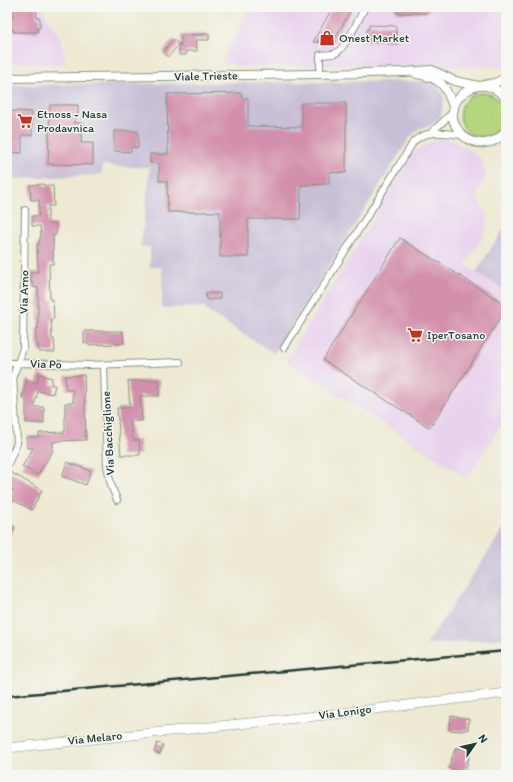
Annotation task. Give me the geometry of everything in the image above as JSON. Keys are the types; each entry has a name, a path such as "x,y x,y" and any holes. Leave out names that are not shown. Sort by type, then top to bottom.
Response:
{"main road":[{"name":"Viale Trieste","path":"7,78 320,74 432,70 455,81 495,89 506,99"},
{"name":"Viale Trieste","path":"404,72 428,76 436,79 442,84 449,94 454,110 455,125 462,135"},
{"path":"454,110 456,102 465,91 496,83 506,78"},
{"path":"462,135 470,140 480,143 489,142 504,134"},
{"name":"Via Lonigo","path":"183,729 326,715 506,692"},
{"name":"Via Melaro","path":"7,748 183,729"}],"street":[{"path":"320,74 320,55 336,53 341,49 365,7"},
{"path":"431,133 454,110"},
{"path":"284,348 414,141 423,135 431,133 462,135"},
{"name":"Via Arno","path":"18,363 23,348 25,210"},
{"name":"Via Po","path":"7,466 17,443 13,376 18,363 104,365 180,362"},
{"path":"7,363 18,363"},
{"name":"Via Bacchiglione","path":"104,365 107,466 111,484 117,500"}],"shaded area":[{"path":"7,7 41,7 61,39 66,64 7,64"},
{"path":"250,7 506,7 506,67 344,65 235,67 233,64 225,63 222,60"},
{"path":"430,81 441,91 444,99 441,115 430,126 420,128 409,139 274,353 208,312 206,307 162,308 162,267 150,267 150,247 141,247 150,167 119,167 103,165 102,172 96,175 7,179 7,85"},
{"path":"440,139 451,140 474,153 481,160 485,172 485,179 477,193 488,219 486,230 465,265 506,291 506,418 467,478 286,361 414,152 431,142"},
{"path":"506,225 506,291 476,272"},
{"path":"506,525 506,638 426,645"}],"green space":[{"path":"478,93 486,93 491,94 498,99 503,106 503,124 498,131 491,136 478,137 470,134 463,127 460,119 460,111 463,103 470,96"}],"building":[{"path":"13,7 36,7 37,18 40,18 40,28 38,28 38,32 14,32 13,29 11,29"},
{"path":"333,7 353,7 333,42 313,42"},
{"path":"396,7 433,7 426,13 396,13"},
{"path":"369,25 396,26 396,41 367,41 367,29 369,29"},
{"path":"209,34 209,40 195,40 197,51 186,51 186,55 179,55 181,35"},
{"path":"173,39 179,44 168,57 163,52"},
{"path":"242,93 242,98 248,98 248,126 302,127 301,103 346,103 346,173 329,172 329,184 301,185 300,219 248,219 248,257 220,257 220,212 168,212 167,181 159,181 159,163 150,163 150,154 168,154 167,94"},
{"path":"50,105 78,105 78,114 73,123 82,123 81,143 93,143 93,165 48,164"},
{"path":"7,112 32,112 32,135 22,135 22,153 7,152"},
{"path":"114,131 138,131 138,148 131,147 131,152 114,151"},
{"path":"44,184 45,186 53,186 54,206 48,206 48,224 56,224 56,235 53,235 53,264 49,264 50,300 53,300 54,319 51,319 52,339 54,339 55,352 39,352 38,344 36,344 36,329 38,329 38,288 33,287 33,283 31,283 31,272 38,272 37,244 39,244 41,233 40,226 32,226 32,216 39,216 39,200 31,200 30,185"},
{"name":"IperTosano","path":"400,238 506,305 506,309 430,428 323,360"},
{"path":"206,293 220,293 220,299 207,300"},
{"path":"84,331 123,331 124,343 88,345 88,343 84,343"},
{"path":"39,374 52,378 51,385 55,385 53,394 38,391 34,407 44,407 44,423 26,423 26,399 22,398 27,380 37,383"},
{"path":"84,375 86,440 53,442 53,450 38,475 22,467 33,448 27,448 27,437 39,437 39,433 65,432 65,403 73,403 73,390 66,390 65,376"},
{"path":"159,380 159,396 140,396 142,421 130,421 133,440 139,440 140,455 121,455 117,408 130,408 128,381"},
{"path":"67,462 91,471 86,485 62,476"},
{"path":"10,472 42,490 32,510 13,500 7,512 7,499 13,490 7,486 7,478"},
{"path":"7,521 15,527 7,542"},
{"path":"451,716 469,719 468,730 449,730"},
{"path":"157,743 163,745 160,754 154,752"},
{"path":"456,747 468,752 467,754 470,755 464,773 448,768"}],"railway":[{"path":"7,696 506,651"}],"place":[{"name":"Onest Market","path":"327,38"},
{"name":"Etnoss - Nasa Prodavnica","path":"25,121"},
{"name":"IperTosano","path":"415,335"}]}
